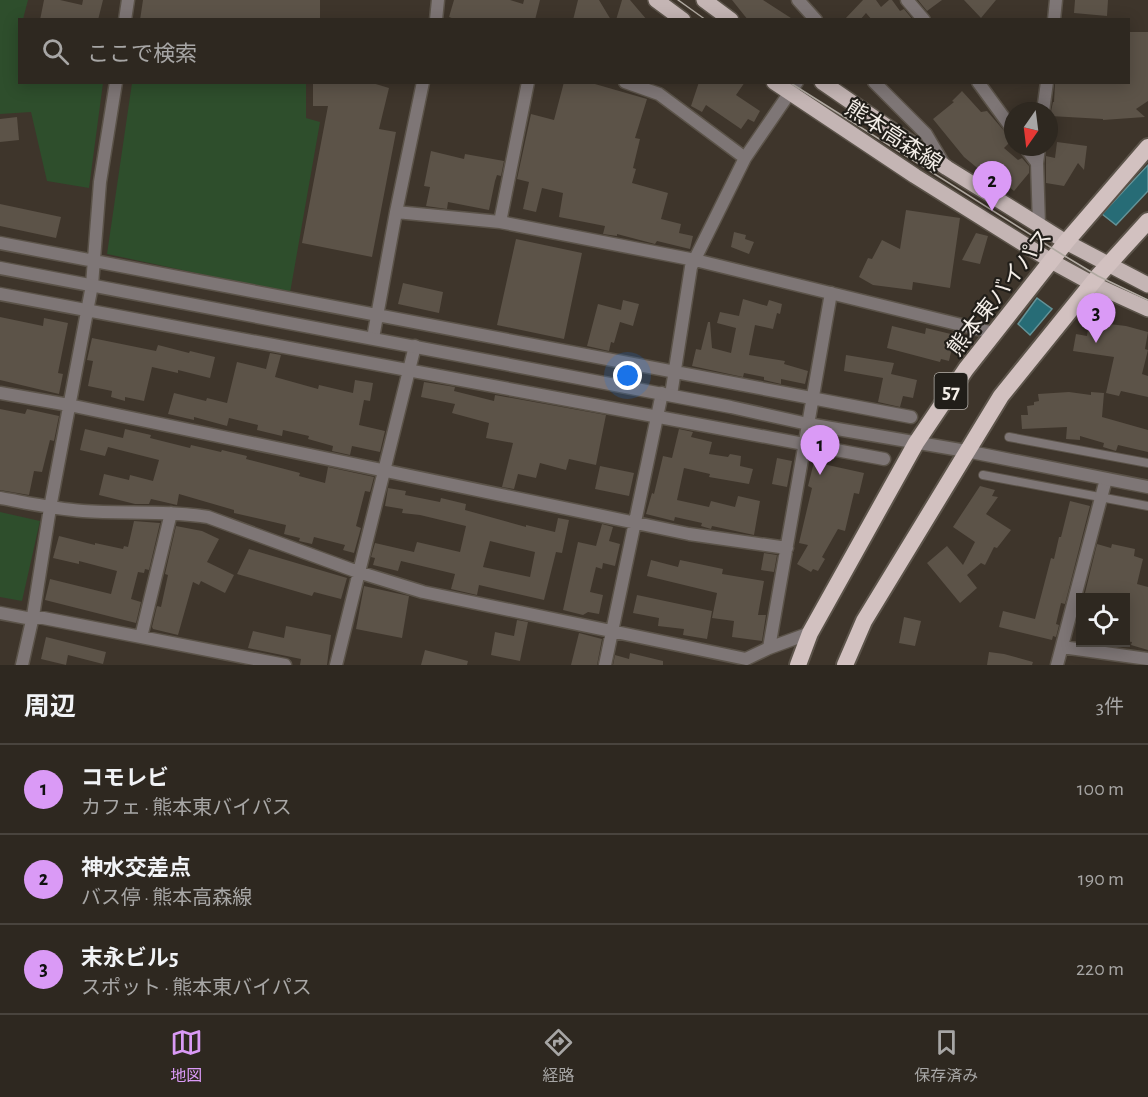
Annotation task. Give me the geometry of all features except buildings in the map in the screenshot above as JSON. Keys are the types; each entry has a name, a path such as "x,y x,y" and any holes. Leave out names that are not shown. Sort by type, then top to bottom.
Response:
{"highway":[{"name":"熊本東バイパス","path":"798,665 810,633 916,443 966,369 1066,242 1148,147"},
{"name":"57","path":"845,665 864,621 1001,396 1109,263 1148,221"}],"main road":[{"path":"656,0 680,18"},
{"path":"704,0 728,18"},
{"name":"熊本高森線","path":"825,84 946,168 1066,242 1148,285"},
{"name":"熊本高森線","path":"793,88 915,176 1051,261 1092,284 1148,309"}],"street":[{"path":"125,18 128,0"},
{"path":"436,18 438,0"},
{"path":"798,0 814,18"},
{"path":"907,0 922,18"},
{"path":"1054,18 1056,0"},
{"path":"22,665 33,617 50,508 92,285 100,182 116,84"},
{"path":"373,338 423,84"},
{"path":"500,222 528,84"},
{"path":"631,84 659,94 744,158"},
{"path":"876,84 926,134 946,168"},
{"path":"979,84 1004,118"},
{"path":"1044,102 1047,84"},
{"path":"605,665 656,416 675,371 691,267 744,158 793,88"},
{"path":"1032,156 1037,163"},
{"path":"1038,156 1039,225"},
{"path":"396,212 500,222 695,260 994,333"},
{"path":"0,243 911,417"},
{"path":"0,268 666,394 808,424 966,451 1148,487"},
{"path":"769,648 831,293"},
{"path":"0,294 884,459"},
{"path":"336,665 415,346"},
{"path":"0,393 69,405 688,534 787,548"},
{"path":"1057,665 1106,479"},
{"path":"0,498 50,508 171,513 208,517 358,572 423,592 612,630 742,662 769,648 810,633"},
{"path":"141,637 171,513"},
{"path":"0,613 33,617 285,665"},
{"path":"1062,647 1148,659"}],"lane":[{"path":"1009,437 1148,463"},
{"path":"983,475 1148,506"}],"green space":[{"path":"0,0 28,0 23,18 18,18 18,84 103,84 89,188 47,181 31,112 0,114"},
{"path":"132,84 306,84 306,118 320,122 290,293 107,254"},
{"path":"0,512 40,521 22,601 0,597"}],"water":[{"path":"1148,165 1148,191 1116,225 1102,214"},
{"path":"1037,298 1052,309 1030,335 1018,324"}],"tram line":[{"path":"678,0 703,18"},
{"path":"792,84 1063,255 1098,276 1148,300"}],"place":[{"name":"神水交差点","path":"992,211"},
{"name":"末永ビル5","path":"1096,343"},
{"name":"コモレビ","path":"820,475"}]}
